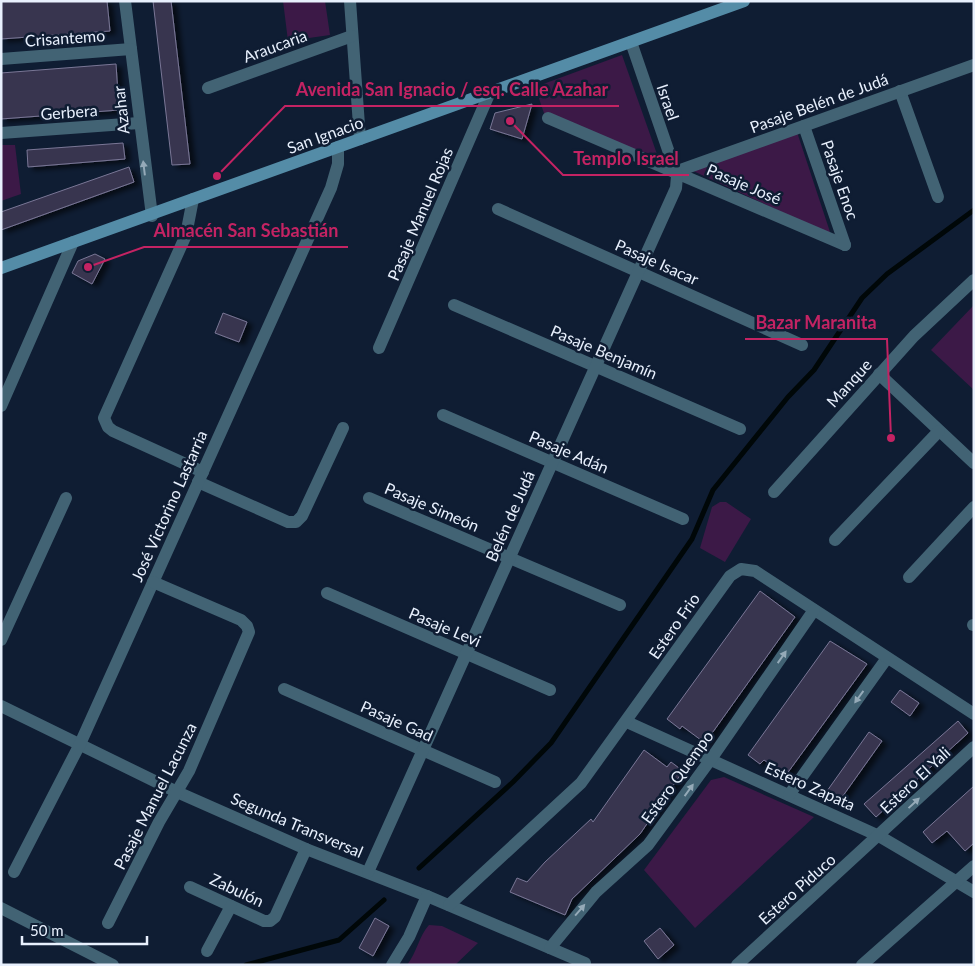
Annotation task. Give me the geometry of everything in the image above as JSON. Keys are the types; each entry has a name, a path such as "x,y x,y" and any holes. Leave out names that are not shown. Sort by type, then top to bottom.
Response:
{"main road":[{"name":"San Ignacio","path":"1,268 152,216 192,199 744,1"}],"street":[{"name":"Azahar","path":"125,1 152,216"},
{"path":"350,1 360,139"},
{"name":"Araucaria","path":"208,88 352,36"},
{"name":"Israel","path":"631,42 676,172"},
{"name":"Crisantemo","path":"1,59 131,49"},
{"name":"Pasaje Belén de Judá","path":"676,172 974,65"},
{"path":"900,91 938,197"},
{"name":"Pasaje Manuel Rojas","path":"379,348 490,92"},
{"name":"Pasaje José","path":"548,118 845,245"},
{"name":"Gerbera","path":"1,132 139,123"},
{"name":"Pasaje Enoc","path":"804,126 845,245"},
{"name":"José Victorino Lastarria","path":"14,872 80,744 331,188 338,164 338,147"},
{"name":"Belén de Judá","path":"368,872 424,751 637,271 674,193 677,182 676,172"},
{"path":"192,199 186,236 106,410 104,418 108,428 288,522 296,522 302,516 343,428"},
{"name":"Pasaje Isacar","path":"498,210 802,345"},
{"path":"1,406 73,242"},
{"name":"Manque","path":"774,492 914,336 974,280"},
{"name":"Pasaje Benjamín","path":"454,306 740,429"},
{"path":"879,374 974,463"},
{"name":"Pasaje Adán","path":"443,415 683,519"},
{"path":"835,540 939,431"},
{"path":"1,640 66,498"},
{"name":"Pasaje Simeón","path":"370,498 620,605"},
{"path":"909,577 974,507"},
{"name":"Estero Frio","path":"449,905 574,792 627,722 730,576 741,569 754,571 974,714"},
{"name":"Pasaje Manuel Lacunza","path":"108,923 159,822 189,771 248,637 248,626 241,620 153,582"},
{"name":"Pasaje Levi","path":"327,593 550,690"},
{"name":"Estero Quempo","path":"550,948 596,892 648,846 711,760 814,610"},
{"path":"789,795 887,658"},
{"name":"Pasaje Gad","path":"284,689 495,782"},
{"name":"Segunda Transversal","path":"1,706 176,792 306,849 449,905 583,964"},
{"name":"Estero Zapata","path":"627,722 879,836 974,892"},
{"name":"Estero El Yali","path":"879,836 974,747"},
{"name":"Estero Piduco","path":"737,965 879,836"},
{"name":"Zabulón","path":"190,886 264,921 270,921 275,917 306,849"},
{"path":"862,965 974,866"},
{"path":"392,965 409,937 427,896"},
{"path":"207,951 231,906"},
{"path":"1,908 113,965"}],"shaded area":[{"path":"283,1 325,1 330,35 288,41"},
{"path":"622,55 658,157 546,119 535,87"},
{"path":"797,132 831,235 689,169"},
{"path":"1,145 15,145 21,194 1,201"},
{"path":"974,305 974,390 931,350"},
{"path":"720,502 726,502 751,519 725,562 700,548 712,507"},
{"path":"724,777 814,817 695,928 644,870 711,780"},
{"path":"429,925 442,926 478,943 455,965 407,965"}],"building":[{"path":"1,1 107,1 110,31 1,39"},
{"path":"153,1 171,1 190,164 172,165"},
{"path":"116,64 119,110 1,119 1,73"},
{"path":"532,104 522,139 490,129 495,113"},
{"path":"123,143 125,159 28,167 27,150"},
{"path":"129,167 134,182 1,230 1,212"},
{"path":"95,254 105,259 92,284 72,273 78,261"},
{"path":"223,313 247,322 239,342 215,333"},
{"path":"760,591 795,617 705,743 682,726 680,729 667,719"},
{"path":"830,641 867,664 786,775 764,760 760,764 748,755"},
{"path":"900,690 919,703 910,716 891,702"},
{"path":"958,721 968,733 876,817 864,804"},
{"path":"869,732 882,741 840,800 827,791"},
{"path":"644,750 667,767 671,762 683,771 640,834 572,899 565,915 510,892 517,878 527,882 545,862 591,819 593,822"},
{"path":"974,786 974,843 965,851 947,831 932,843 923,832"},
{"path":"375,918 389,926 373,956 359,948"},
{"path":"660,928 674,945 658,959 644,941"}],"waterway":[{"path":"419,868 513,782 551,743 692,539 713,490 788,397 814,370 862,298 887,274 974,210"},
{"path":"246,965 339,940 384,900"}],"place":[{"name":"Templo Israel","path":"510,121"},
{"name":"Avenida San Ignacio / esq. Calle Azahar","path":"217,176"},
{"name":"Almacén San Sebastián","path":"88,267"},
{"name":"Bazar Maranita","path":"891,438"}]}
